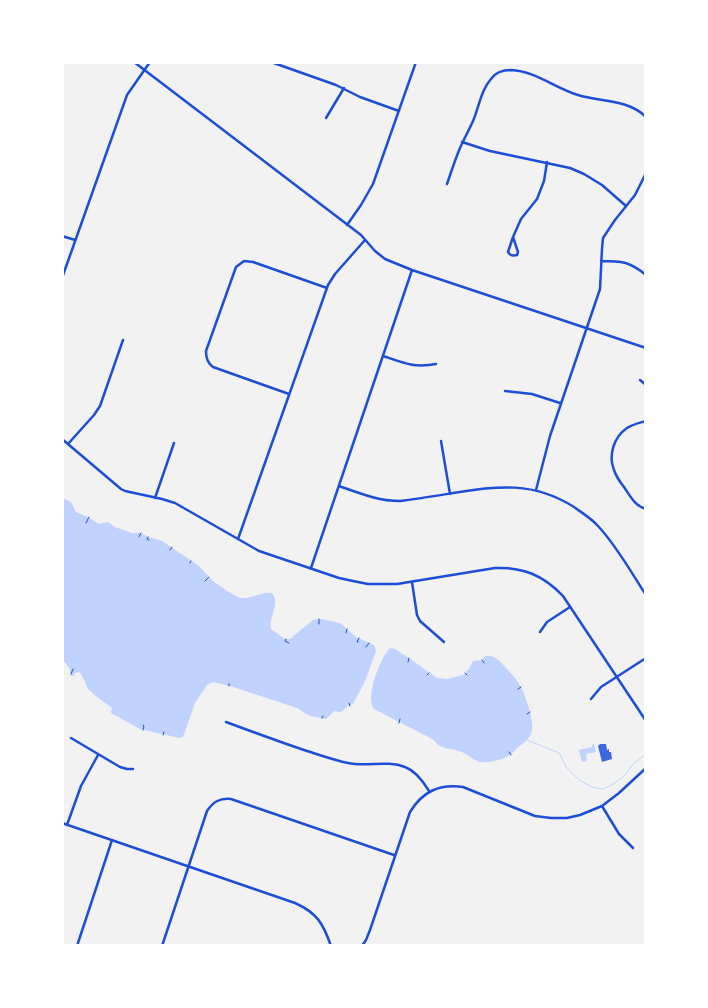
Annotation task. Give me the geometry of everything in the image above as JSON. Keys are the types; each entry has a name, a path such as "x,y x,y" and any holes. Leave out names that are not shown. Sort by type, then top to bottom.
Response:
{"street":[{"path":"134,62 347,225 385,259 412,270 646,348"},
{"path":"62,278 127,95 150,62"},
{"path":"271,62 344,88 360,98 399,111"},
{"path":"347,225 373,184 416,62"},
{"path":"447,184 462,142 474,119 487,84 494,75 505,70 530,74 578,95 620,103 635,109 646,117"},
{"path":"326,118 344,88"},
{"path":"462,142 490,151 570,168 602,185 626,206"},
{"path":"513,237 518,252 517,255 513,256 508,252 513,237 518,225 537,199 544,181 547,162"},
{"path":"536,490 560,402 600,289 603,238 635,195 646,173"},
{"path":"62,236 76,240"},
{"path":"238,539 327,288 335,274 365,240"},
{"path":"289,394 218,369 209,364 206,351 229,286 236,267 244,261 248,261 327,288"},
{"path":"601,261 623,262 646,274"},
{"path":"311,568 412,270"},
{"path":"68,444 100,406 123,340"},
{"path":"383,356 409,365 436,364"},
{"path":"640,380 646,384"},
{"path":"505,391 532,394 560,402"},
{"path":"646,421 626,428 614,442 611,452 613,468 631,499 646,509"},
{"path":"62,439 125,492 175,503 259,551 339,578 384,585 495,568 515,568 530,572 554,586 563,596 646,721"},
{"path":"441,441 450,494"},
{"path":"155,498 174,443"},
{"path":"339,486 376,499 389,501 495,487 536,490 562,500 597,524 646,595"},
{"path":"412,582 417,615 420,621 444,642"},
{"path":"540,632 547,622 570,607"},
{"path":"591,699 601,687 646,658"},
{"path":"226,722 348,763 404,766 418,775 429,792"},
{"path":"71,738 124,769 133,769"},
{"path":"67,825 81,786 98,755"},
{"path":"362,946 370,930 410,812 417,802 429,792 444,786 463,786 535,816 551,818 580,816 602,806 646,768"},
{"path":"162,946 207,811 211,805 224,798 395,855"},
{"path":"602,806 619,834 633,848"},
{"path":"62,823 295,903 313,913 321,922 330,946"},
{"path":"77,946 112,840"}],"path":[{"path":"86,523 89,517"},
{"path":"140,537 141,533"},
{"path":"148,537 147,539 149,540"},
{"path":"205,581 209,577"},
{"path":"319,619 319,624"},
{"path":"346,633 347,629"},
{"path":"358,642 359,638"},
{"path":"286,639 285,642 289,643"},
{"path":"366,647 369,643"},
{"path":"408,662 409,658"},
{"path":"71,674 73,669"},
{"path":"399,723 400,719"},
{"path":"143,725 143,730"}],"water":[{"path":"62,498 71,502 76,512 99,524 108,522 115,527 132,533 140,533 162,541 199,566 214,582 240,598 272,593 275,606 271,620 271,629 285,639 290,639 313,620 321,619 340,623 356,637 374,645 376,651 365,681 353,704 341,712 334,711 326,719 310,716 297,708 213,682 207,685 195,703 183,737 179,738 140,729 111,713 112,708 89,690 79,672 71,676 70,669 63,660"},
{"path":"390,648 395,649 437,678 447,679 463,675 473,661 482,660 485,656 496,658 518,682 523,692 532,721 530,735 525,742 507,757 491,762 480,762 460,751 440,746 434,740 374,709 371,696 372,687 382,660"},
{"path":"594,744 596,752 586,754 587,761 582,762 579,750 592,747"}],"building":[{"path":"606,744 607,750 609,749 609,752 611,752 612,759 602,762 598,746"}],"waterway":[{"path":"527,740 557,752 560,754 566,767 579,780 592,787 603,789 625,775 633,764 646,754"}]}
